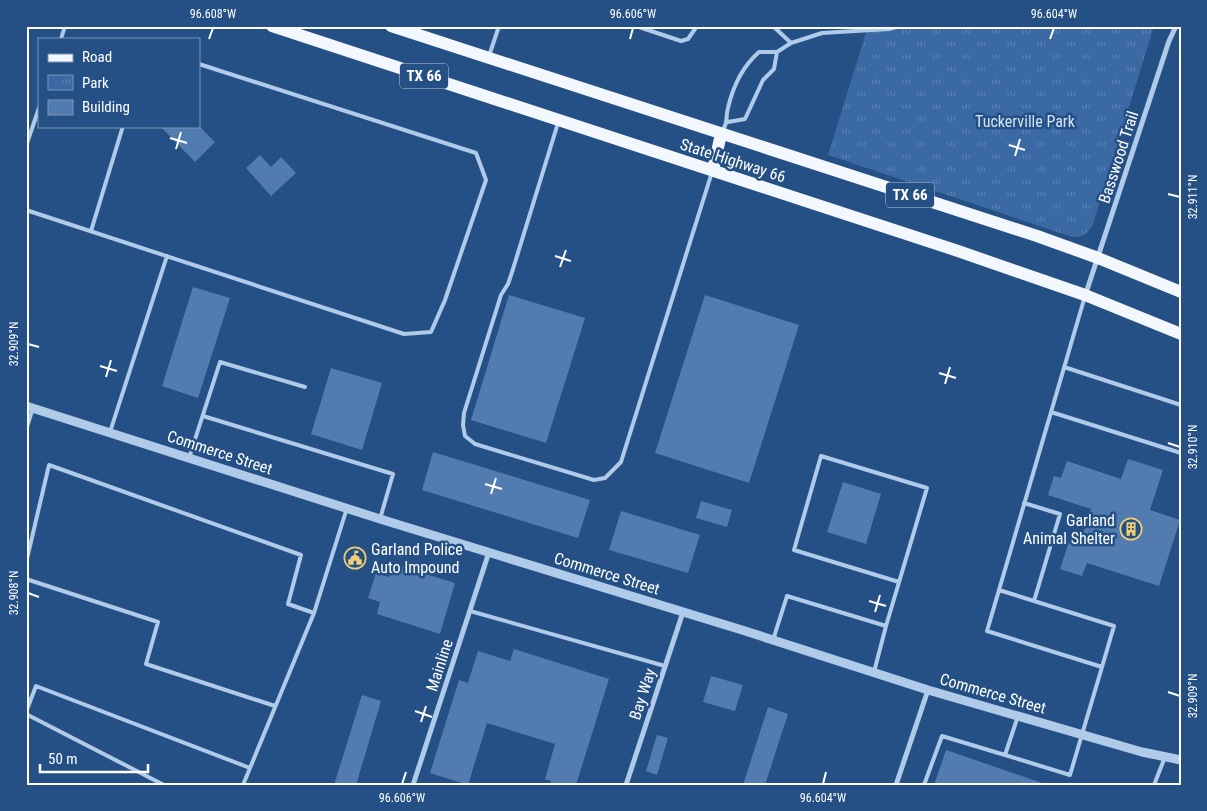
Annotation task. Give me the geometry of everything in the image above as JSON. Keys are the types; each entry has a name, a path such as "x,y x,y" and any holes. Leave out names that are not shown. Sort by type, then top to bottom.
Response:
{"main road":[{"name":"State Highway 66","path":"272,26 958,251 1085,296 1181,334"},
{"name":"State Highway 66","path":"391,26 1037,236 1098,258 1181,292"},
{"path":"713,170 721,134"}],"street":[{"name":"Basswood Trail","path":"1085,296 1169,41 1176,26"},
{"name":"Commerce Street","path":"30,407 380,519 773,640 928,690 1181,760"},
{"name":"Mainline","path":"412,785 489,552"},
{"name":"Bay Way","path":"626,785 683,612"},
{"path":"896,785 928,690"}],"lane":[{"path":"61,38 65,26"},
{"path":"489,58 499,26"},
{"path":"636,26 681,41 688,39 697,26"},
{"path":"773,26 790,43"},
{"path":"721,134 728,122 727,110 738,78 748,62 759,52 777,52 790,43 822,33 889,29 900,26"},
{"path":"728,122 745,118 763,80 774,69 777,52"},
{"path":"26,210 404,334 432,332 445,300 486,180 476,154 200,64"},
{"path":"26,146 38,111"},
{"path":"559,120 513,269 508,284 501,295 464,413 463,425 465,436 475,444 594,480 605,478 621,462 713,170"},
{"path":"91,231 122,128"},
{"path":"110,432 129,368 167,256"},
{"path":"1085,296 987,631 1102,667"},
{"path":"189,458 220,362 305,387"},
{"path":"1064,367 1181,405"},
{"path":"26,430 30,407"},
{"path":"1051,412 1181,453"},
{"path":"203,416 393,474 380,519"},
{"path":"874,672 927,488 821,456 794,550 899,582"},
{"path":"26,563 48,466 301,555 288,604 314,613"},
{"path":"1024,503 1060,514 1034,601"},
{"path":"243,785 314,613 347,508"},
{"path":"26,579 158,622 146,664 275,706"},
{"path":"924,785 942,736 1070,775 1114,626 999,590"},
{"path":"773,640 787,596 886,626"},
{"path":"470,611 665,666"},
{"path":"164,785 26,713 36,686 250,768"},
{"path":"1005,755 1018,716"},
{"path":"1154,785 1165,757"}],"green space":[{"name":"Tuckerville Park","path":"868,26 1154,26 1093,224 1089,230 1082,236 1072,237 828,155"}],"building":[{"path":"200,127 215,142 195,162 162,128"},
{"path":"260,155 271,167 281,157 296,173 271,196 246,168"},
{"path":"193,287 230,298 198,398 162,386"},
{"path":"509,295 585,318 546,443 471,420"},
{"path":"705,295 799,325 749,483 655,453"},
{"path":"331,368 382,383 362,450 311,434"},
{"path":"433,452 590,500 578,538 422,490"},
{"name":"Garland Animal Shelter","path":"1128,459 1163,470 1150,510 1180,520 1159,586 1087,563 1082,576 1060,569 1070,539 1080,542 1091,509 1048,495 1054,476 1061,478 1067,461 1121,479"},
{"path":"843,482 881,494 866,544 827,532"},
{"path":"701,501 732,510 727,527 696,518"},
{"path":"621,511 700,535 688,573 609,550"},
{"path":"393,564 455,583 440,634 377,614 380,602 368,598 376,573 389,577"},
{"path":"514,649 609,679 576,785 550,785 551,781 545,779 555,744 487,723 468,785 430,773 459,680 468,683 478,651 510,661"},
{"path":"711,676 743,685 735,711 703,702"},
{"path":"362,695 381,701 356,785 334,785"},
{"path":"768,707 788,714 765,785 743,785"},
{"path":"657,735 668,738 657,775 646,771"},
{"path":"946,750 1042,783 1042,785 934,785"}],"place":[{"name":"Garland Animal Shelter","path":"1131,529"},
{"name":"Garland Police Auto Impound","path":"355,558"}]}
